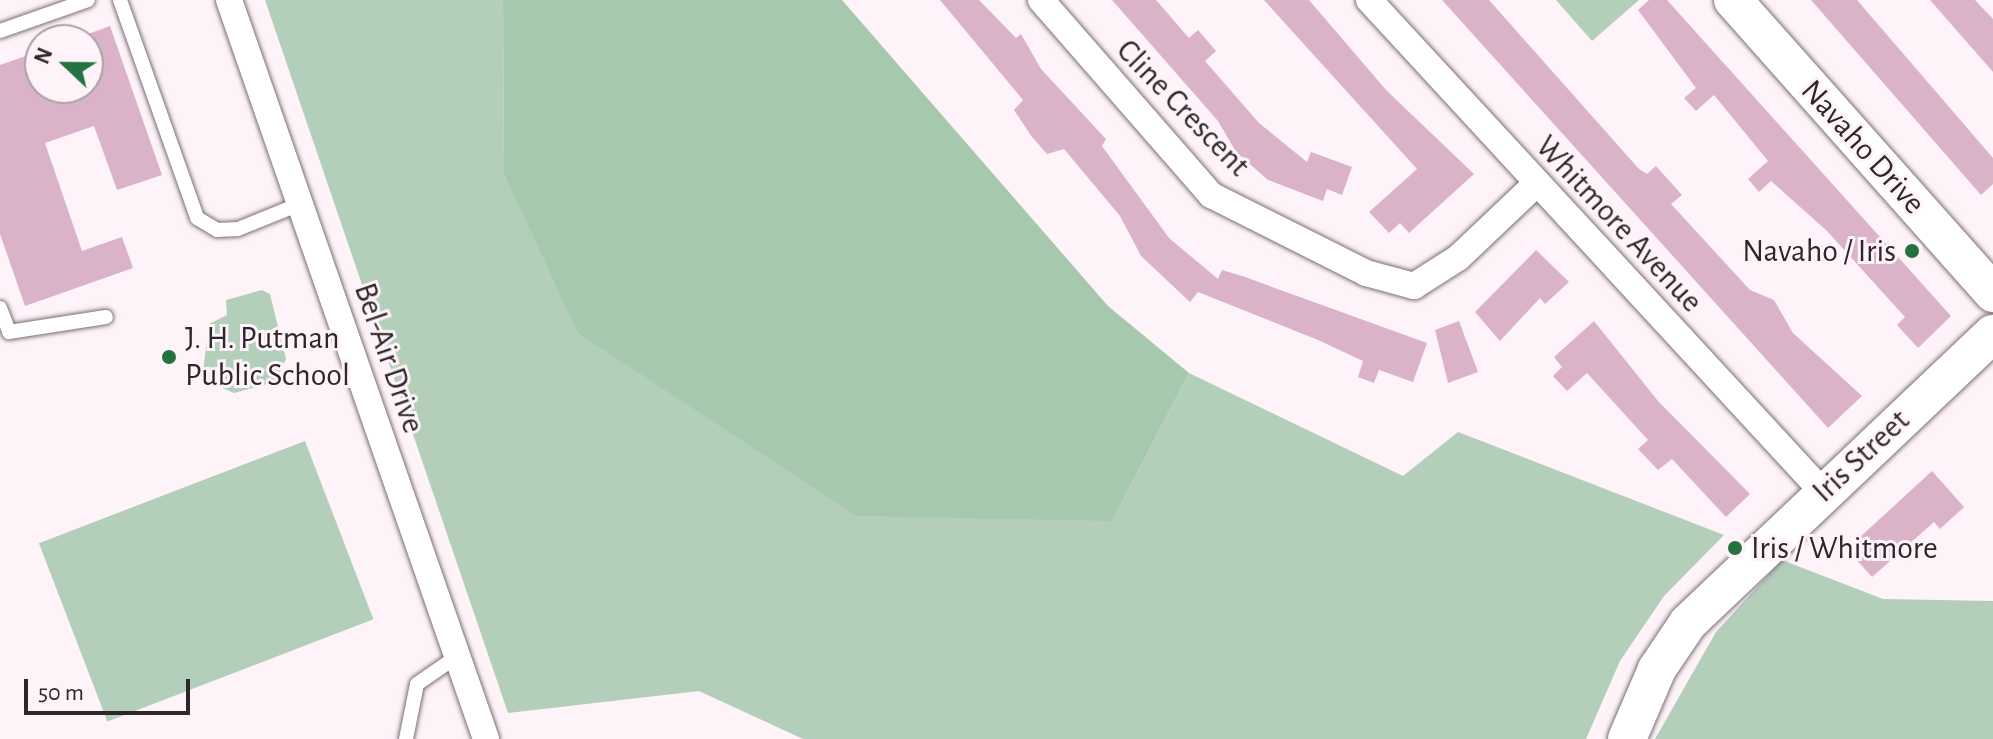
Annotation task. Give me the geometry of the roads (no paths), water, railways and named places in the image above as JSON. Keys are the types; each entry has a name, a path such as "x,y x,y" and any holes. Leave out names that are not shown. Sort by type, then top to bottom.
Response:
{"street":[{"name":"Bel-Air Drive","path":"229,0 486,739"},
{"name":"Cline Crescent","path":"1041,0 1211,195 1366,273 1414,286 1458,258 1535,185"},
{"name":"Whitmore Avenue","path":"1369,0 1535,185 1822,491"},
{"name":"Navaho Drive","path":"1733,0 1993,293"},
{"name":"Iris Street","path":"1627,739 1657,669 1688,623 1822,491 1993,334"}],"lane":[{"path":"0,31 88,0"},
{"path":"120,0 197,218 217,230 238,229 300,204"},
{"path":"0,308 9,332 106,317"},
{"path":"406,739 417,684 456,657"}],"place":[{"name":"Navaho / Iris","path":"1912,251"},
{"name":"J. H. Putman Public School","path":"169,357"},
{"name":"Iris / Whitmore","path":"1735,548"}]}
